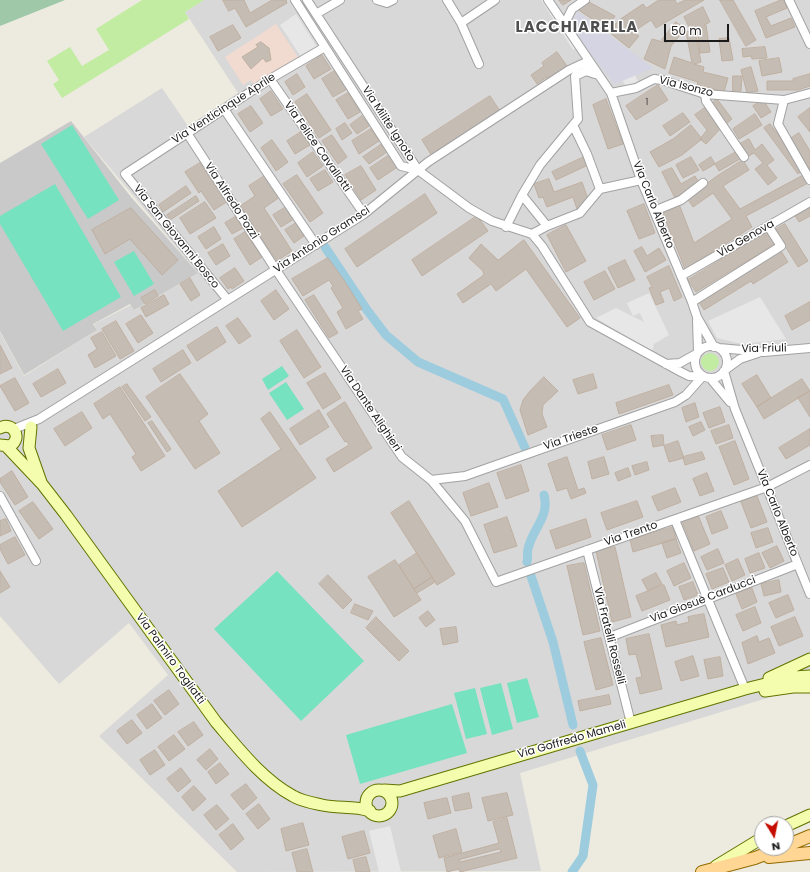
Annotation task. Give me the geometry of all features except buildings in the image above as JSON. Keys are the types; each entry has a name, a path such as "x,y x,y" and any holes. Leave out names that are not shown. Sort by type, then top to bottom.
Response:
{"main road":[{"path":"794,843 810,836"},
{"path":"756,858 810,853"},
{"path":"705,871 761,856"}],"street":[{"name":"Via Milite Ignoto","path":"295,0 401,166 418,170"},
{"name":"Via Milite Ignoto","path":"307,0 418,170"},
{"path":"316,14 340,0"},
{"path":"377,0 387,3 394,0"},
{"path":"447,0 461,23 479,64"},
{"path":"461,23 495,0"},
{"path":"548,0 598,75"},
{"path":"564,25 572,9 586,0"},
{"path":"789,0 810,44"},
{"name":"Via Venticinque Aprile","path":"125,174 270,79 325,47"},
{"name":"Via Antonio Gramsci","path":"9,430 35,423 227,299 316,245 364,214 418,170 569,70 584,63 598,75"},
{"path":"506,227 522,195 540,165 578,119 575,76 586,71 598,75"},
{"name":"Via Carlo Alberto","path":"598,75 612,93 641,180 682,276 697,317 717,348 726,357 725,370 735,409 810,594"},
{"name":"Via Felice Cavallotti","path":"270,79 364,214"},
{"name":"Via Isonzo","path":"612,93 636,88 654,79 662,80 705,94 784,100 810,93"},
{"path":"705,94 706,101 744,157"},
{"path":"784,100 778,124 810,180"},
{"path":"224,109 316,245"},
{"path":"573,125 587,154 600,189"},
{"name":"Via Alfredo Pozzi","path":"187,133 276,270"},
{"path":"418,170 470,208 506,227 532,234 542,246 590,322 666,364 689,376 718,376 740,359 764,352"},
{"name":"Via San Giovanni Bosco","path":"125,174 227,299"},
{"path":"532,234 547,226 580,213 600,189 641,180"},
{"path":"654,211 681,200 703,183"},
{"path":"522,195 547,226"},
{"name":"Via Genova","path":"682,276 810,202"},
{"path":"692,302 781,246 768,226"},
{"name":"Via Dante Alighieri","path":"276,270 402,457 431,480 465,521 496,582"},
{"name":"Via Carlo Alberto","path":"697,317 697,353 695,366 701,375 706,377 724,393 735,409"},
{"path":"666,364 680,363 703,348 717,348"},
{"name":"Via Friuli","path":"717,348 764,352 810,348"},
{"name":"Via Trieste","path":"431,480 465,476 675,402 686,395 706,377"},
{"name":"Via Palmiro Togliatti","path":"30,454 29,439 35,423"},
{"path":"3,446 13,444 9,430"},
{"name":"Via Palmiro Togliatti","path":"9,430 24,445 30,454 42,484"},
{"name":"Via Palmiro Togliatti","path":"3,446 42,484 216,722 241,752 267,778 294,797 323,805 357,807"},
{"name":"Via Trento","path":"496,582 767,486 810,465"},
{"path":"0,496 36,561"},
{"path":"674,520 744,689"},
{"name":"Via Fratelli Rosselli","path":"587,550 631,723"},
{"name":"Via Giosuè Carducci","path":"610,637 707,598 798,564"},
{"name":"Via Goffredo Mameli","path":"744,689 810,659"},
{"name":"Via Goffredo Mameli","path":"357,807 375,790 400,791 744,689 794,677 810,676"},
{"path":"713,699 777,689 810,687"},
{"path":"384,790 390,796 392,804"},
{"path":"357,807 370,811 377,816 384,815 390,811 392,804 400,791"},
{"path":"369,795 366,804 370,811"},
{"path":"794,822 810,815"},
{"path":"705,871 754,843"}],"shaded area":[{"path":"204,0 810,0 810,685 520,773 541,871 237,872 99,736 168,675 129,623 59,684 0,616 0,332 24,376 97,330 94,324 131,305 134,310 198,273 84,137 162,88 188,126 238,93 185,12"},
{"path":"541,0 545,0 576,48 573,50"},
{"path":"577,11 653,68 615,84 571,30"},
{"path":"296,14 317,47 301,57 280,25"},
{"path":"276,24 298,57 254,85 251,80 243,85 225,57"},
{"path":"635,75 638,81 636,88 627,88 622,80"},
{"path":"71,121 131,197 198,273 134,310 130,304 93,324 97,330 24,375 0,331 0,163"},
{"path":"649,293 669,335 654,344 652,352 596,318 616,308 644,322 640,313 633,316 627,303"},
{"path":"760,297 786,339 742,344 717,338 708,321"},
{"path":"390,826 401,872 379,872 369,831"}],"green space":[{"path":"0,0 65,0 0,26"},
{"path":"142,0 204,0 185,12 189,19 62,98 53,84 59,80 47,61 70,47 82,66 109,50 96,29"},
{"path":"72,125 119,200 88,219 41,144"},
{"path":"55,184 121,297 63,331 0,224 0,216"},
{"path":"134,251 154,284 134,296 114,262"},
{"path":"710,353 716,356 719,362 716,368 710,371 704,368 701,362 704,356"},
{"path":"282,366 289,376 268,390 262,379"},
{"path":"286,382 304,409 287,420 269,393"},
{"path":"277,571 364,661 301,721 214,629"},
{"path":"527,678 539,717 517,723 507,683"},
{"path":"501,683 513,729 492,735 480,688"},
{"path":"475,688 487,734 466,739 454,693"},
{"path":"452,704 467,753 360,784 346,735"}],"waterway":[{"path":"325,247 367,310 386,335 418,362 503,399 525,448"},
{"path":"527,562 530,542 545,510 544,495"},
{"path":"531,576 553,642 573,725"},
{"path":"572,872 583,856 593,785 580,751"}],"district":[{"name":"LACCHIARELLA","path":"577,28"}]}
